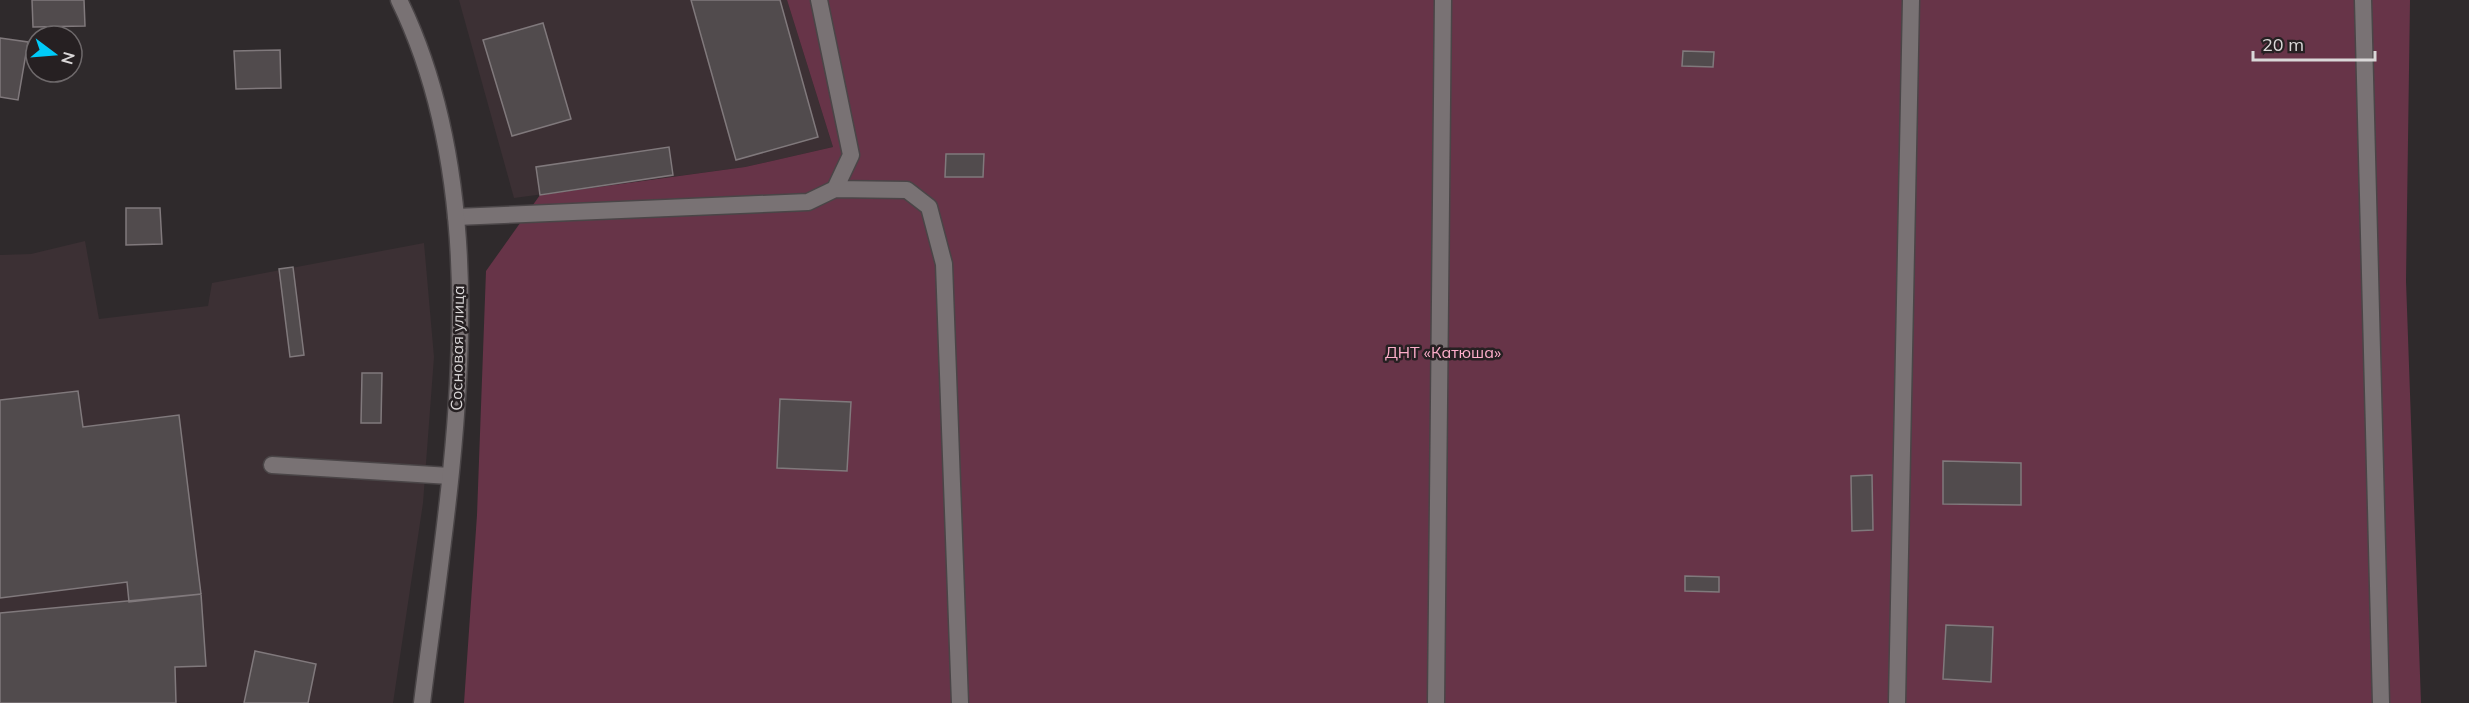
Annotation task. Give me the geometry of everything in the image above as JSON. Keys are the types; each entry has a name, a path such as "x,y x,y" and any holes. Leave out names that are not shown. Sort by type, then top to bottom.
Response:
{"street":[{"name":"Сосновая улица","path":"399,0 418,38 443,127 456,217 461,309 459,383 450,476 422,703"},
{"path":"819,0 851,155 835,189"},
{"path":"1436,703 1443,0"},
{"path":"1898,703 1911,0"},
{"path":"2363,0 2381,703"},
{"path":"456,217 808,202 835,189 907,190 929,207 944,264 960,703"},
{"path":"272,465 450,476"}],"shaded area":[{"path":"459,0 787,0 833,147 745,167 514,198"},
{"path":"85,241 99,319 208,306 212,283 424,243 434,357 423,503 393,703 0,703 0,255 31,254"}],"green space":[{"name":"ДНТ «Катюша»","path":"787,0 2410,0 2406,281 2421,703 464,703 477,515 486,271 540,195 745,167 833,147"}],"building":[{"path":"32,0 84,0 85,26 84,24 33,24"},
{"path":"691,0 780,0 818,137 736,160"},
{"path":"543,23 571,119 512,136 483,40"},
{"path":"0,38 24,41 24,65 18,100 0,97"},
{"path":"280,50 281,88 236,89 234,51"},
{"path":"1683,51 1714,52 1713,67 1682,66"},
{"path":"669,147 673,175 540,195 536,167"},
{"path":"946,154 984,154 983,177 945,177"},
{"path":"126,208 160,208 162,244 126,245"},
{"path":"293,267 304,355 290,357 279,269"},
{"path":"362,373 382,373 381,423 361,423"},
{"path":"78,391 83,427 179,415 201,594 129,602 127,582 0,598 0,400"},
{"path":"780,399 851,402 847,471 777,468"},
{"path":"1943,461 2021,463 2021,505 1943,504"},
{"path":"1872,475 1873,530 1852,531 1851,476"},
{"path":"1685,576 1719,577 1719,592 1685,591"},
{"path":"201,594 206,666 175,667 176,703 0,703 0,613"},
{"path":"1946,625 1993,627 1991,682 1943,679"},
{"path":"255,651 316,664 308,703 244,703"}]}
